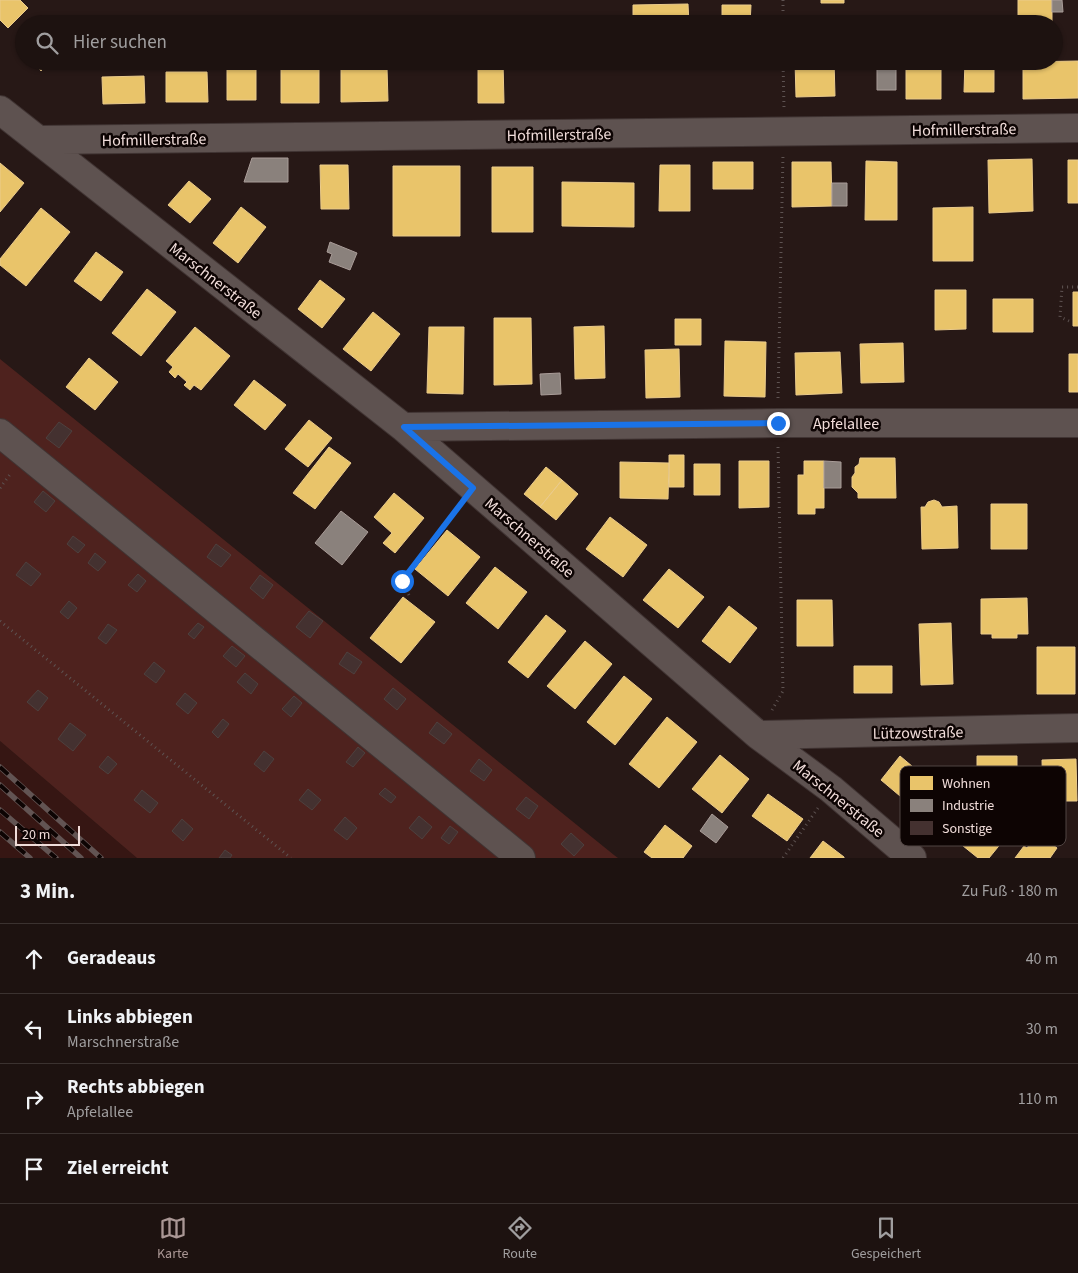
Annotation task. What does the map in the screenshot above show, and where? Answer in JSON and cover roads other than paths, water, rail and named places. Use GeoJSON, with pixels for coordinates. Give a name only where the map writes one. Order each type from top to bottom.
{"type":"FeatureCollection","features":[{"type":"Feature","properties":{"kind":"street","name":"Marschnerstraße"},"geometry":{"type":"LineString","coordinates":[[0,110],[404,427],[758,735],[831,789],[912,858]]}},
{"type":"Feature","properties":{"kind":"street","name":"Hofmillerstraße"},"geometry":{"type":"LineString","coordinates":[[40,140],[1078,128]]}},
{"type":"Feature","properties":{"kind":"street","name":"Apfelallee"},"geometry":{"type":"LineString","coordinates":[[404,427],[778,423],[1078,423]]}},
{"type":"Feature","properties":{"kind":"street"},"geometry":{"type":"LineString","coordinates":[[0,433],[521,858]]}},
{"type":"Feature","properties":{"kind":"street","name":"Lützowstraße"},"geometry":{"type":"LineString","coordinates":[[758,735],[1078,728]]}},
{"type":"Feature","properties":{"kind":"railway"},"geometry":{"type":"LineString","coordinates":[[0,767],[101,858]]}},
{"type":"Feature","properties":{"kind":"railway"},"geometry":{"type":"LineString","coordinates":[[0,785],[81,858]]}},
{"type":"Feature","properties":{"kind":"railway"},"geometry":{"type":"LineString","coordinates":[[0,810],[56,858]]}},
{"type":"Feature","properties":{"kind":"railway"},"geometry":{"type":"LineString","coordinates":[[0,832],[30,858]]}}]}
